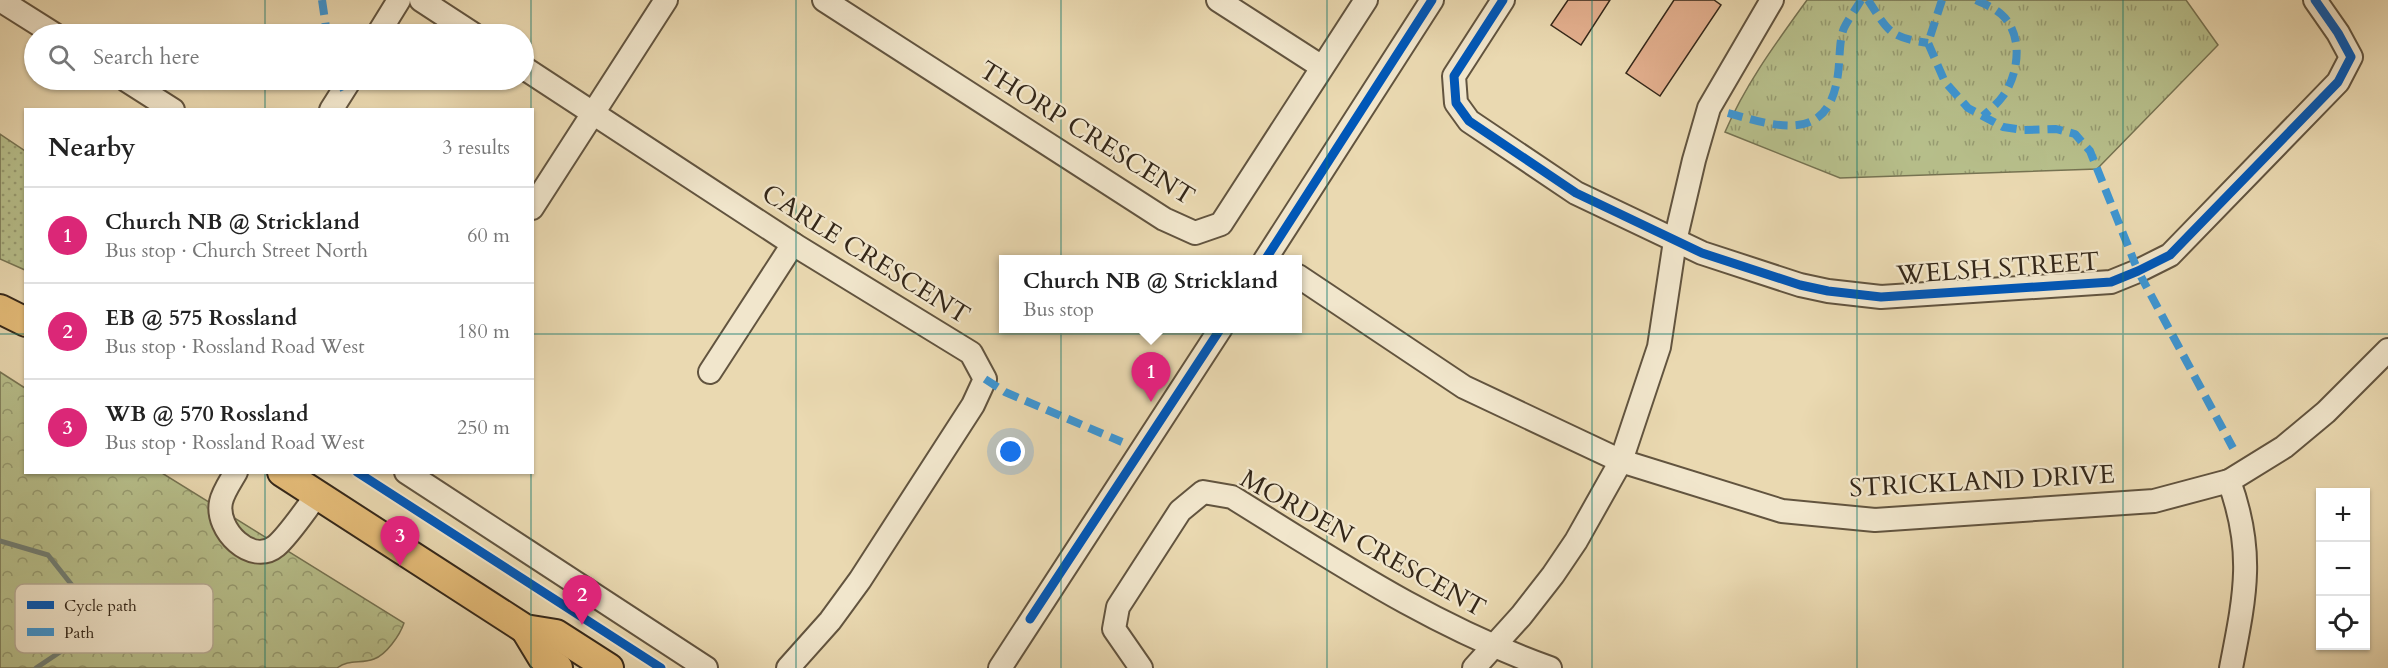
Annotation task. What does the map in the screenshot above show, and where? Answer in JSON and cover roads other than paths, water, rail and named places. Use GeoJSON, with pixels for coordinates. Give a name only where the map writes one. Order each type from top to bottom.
{"type":"FeatureCollection","features":[{"type":"Feature","properties":{"kind":"main road"},"geometry":{"type":"LineString","coordinates":[[0,309],[24,321]]}},
{"type":"Feature","properties":{"kind":"main road"},"geometry":{"type":"LineString","coordinates":[[285,474],[525,630],[550,662],[562,662],[572,668]]}},
{"type":"Feature","properties":{"kind":"main road"},"geometry":{"type":"LineString","coordinates":[[525,630],[556,634],[609,668]]}},
{"type":"Feature","properties":{"kind":"street"},"geometry":{"type":"LineString","coordinates":[[0,0],[38,24]]}},
{"type":"Feature","properties":{"kind":"street"},"geometry":{"type":"LineString","coordinates":[[384,24],[399,0]]}},
{"type":"Feature","properties":{"kind":"street"},"geometry":{"type":"LineString","coordinates":[[421,0],[458,24]]}},
{"type":"Feature","properties":{"kind":"street"},"geometry":{"type":"LineString","coordinates":[[534,205],[666,0]]}},
{"type":"Feature","properties":{"kind":"street","name":"THORP CRESCENT"},"geometry":{"type":"LineString","coordinates":[[824,0],[1164,219],[1195,233],[1221,224],[1366,0]]}},
{"type":"Feature","properties":{"kind":"street"},"geometry":{"type":"LineString","coordinates":[[1218,0],[1322,67]]}},
{"type":"Feature","properties":{"kind":"street"},"geometry":{"type":"LineString","coordinates":[[1271,255],[1432,0]]}},
{"type":"Feature","properties":{"kind":"street"},"geometry":{"type":"LineString","coordinates":[[1503,0],[1455,76],[1456,103],[1469,121],[1576,193],[1675,241]]}},
{"type":"Feature","properties":{"kind":"street"},"geometry":{"type":"LineString","coordinates":[[1474,668],[1521,616],[1553,575],[1582,531],[1621,461],[1659,346],[1675,241],[1709,108],[1772,0]]}},
{"type":"Feature","properties":{"kind":"street","name":"WELSH STREET"},"geometry":{"type":"LineString","coordinates":[[1675,241],[1702,253],[1800,285],[1828,291],[1881,297],[2110,282],[2170,255],[2338,82],[2351,57],[2338,33],[2315,0]]}},
{"type":"Feature","properties":{"kind":"street","name":"CARLE CRESCENT"},"geometry":{"type":"LineString","coordinates":[[534,75],[793,244],[971,353],[985,380],[973,405],[860,580],[830,621],[788,668]]}},
{"type":"Feature","properties":{"kind":"street"},"geometry":{"type":"LineString","coordinates":[[142,90],[170,108]]}},
{"type":"Feature","properties":{"kind":"street"},"geometry":{"type":"LineString","coordinates":[[332,108],[344,90]]}},
{"type":"Feature","properties":{"kind":"street"},"geometry":{"type":"LineString","coordinates":[[710,372],[793,244]]}},
{"type":"Feature","properties":{"kind":"street","name":"STRICKLAND DRIVE"},"geometry":{"type":"LineString","coordinates":[[1302,279],[1464,387],[1621,461],[1782,511],[1875,520],[2154,501],[2229,481],[2284,447],[2326,412],[2388,350]]}},
{"type":"Feature","properties":{"kind":"street"},"geometry":{"type":"LineString","coordinates":[[1000,668],[1218,333]]}},
{"type":"Feature","properties":{"kind":"street"},"geometry":{"type":"LineString","coordinates":[[235,474],[221,501],[221,517],[227,532],[243,547],[259,551],[275,547],[317,495]]}},
{"type":"Feature","properties":{"kind":"street"},"geometry":{"type":"LineString","coordinates":[[408,474],[706,668]]}},
{"type":"Feature","properties":{"kind":"street"},"geometry":{"type":"LineString","coordinates":[[2229,481],[2237,503],[2246,545],[2245,597],[2231,668]]}},
{"type":"Feature","properties":{"kind":"street","name":"MORDEN CRESCENT"},"geometry":{"type":"LineString","coordinates":[[1141,668],[1114,629],[1118,607],[1180,510],[1203,492],[1232,497],[1392,597],[1492,646],[1550,668]]}},
{"type":"Feature","properties":{"kind":"waterway"},"geometry":{"type":"LineString","coordinates":[[0,541],[48,555],[71,584]]}},
{"type":"Feature","properties":{"kind":"waterway"},"geometry":{"type":"LineString","coordinates":[[36,668],[58,653]]}},
{"type":"Feature","properties":{"kind":"place","name":"Church NB @ Strickland"},"geometry":{"type":"Point","coordinates":[1151,402]}},
{"type":"Feature","properties":{"kind":"place","name":"WB @ 570 Rossland"},"geometry":{"type":"Point","coordinates":[400,566]}},
{"type":"Feature","properties":{"kind":"place","name":"EB @ 575 Rossland"},"geometry":{"type":"Point","coordinates":[582,625]}}]}
